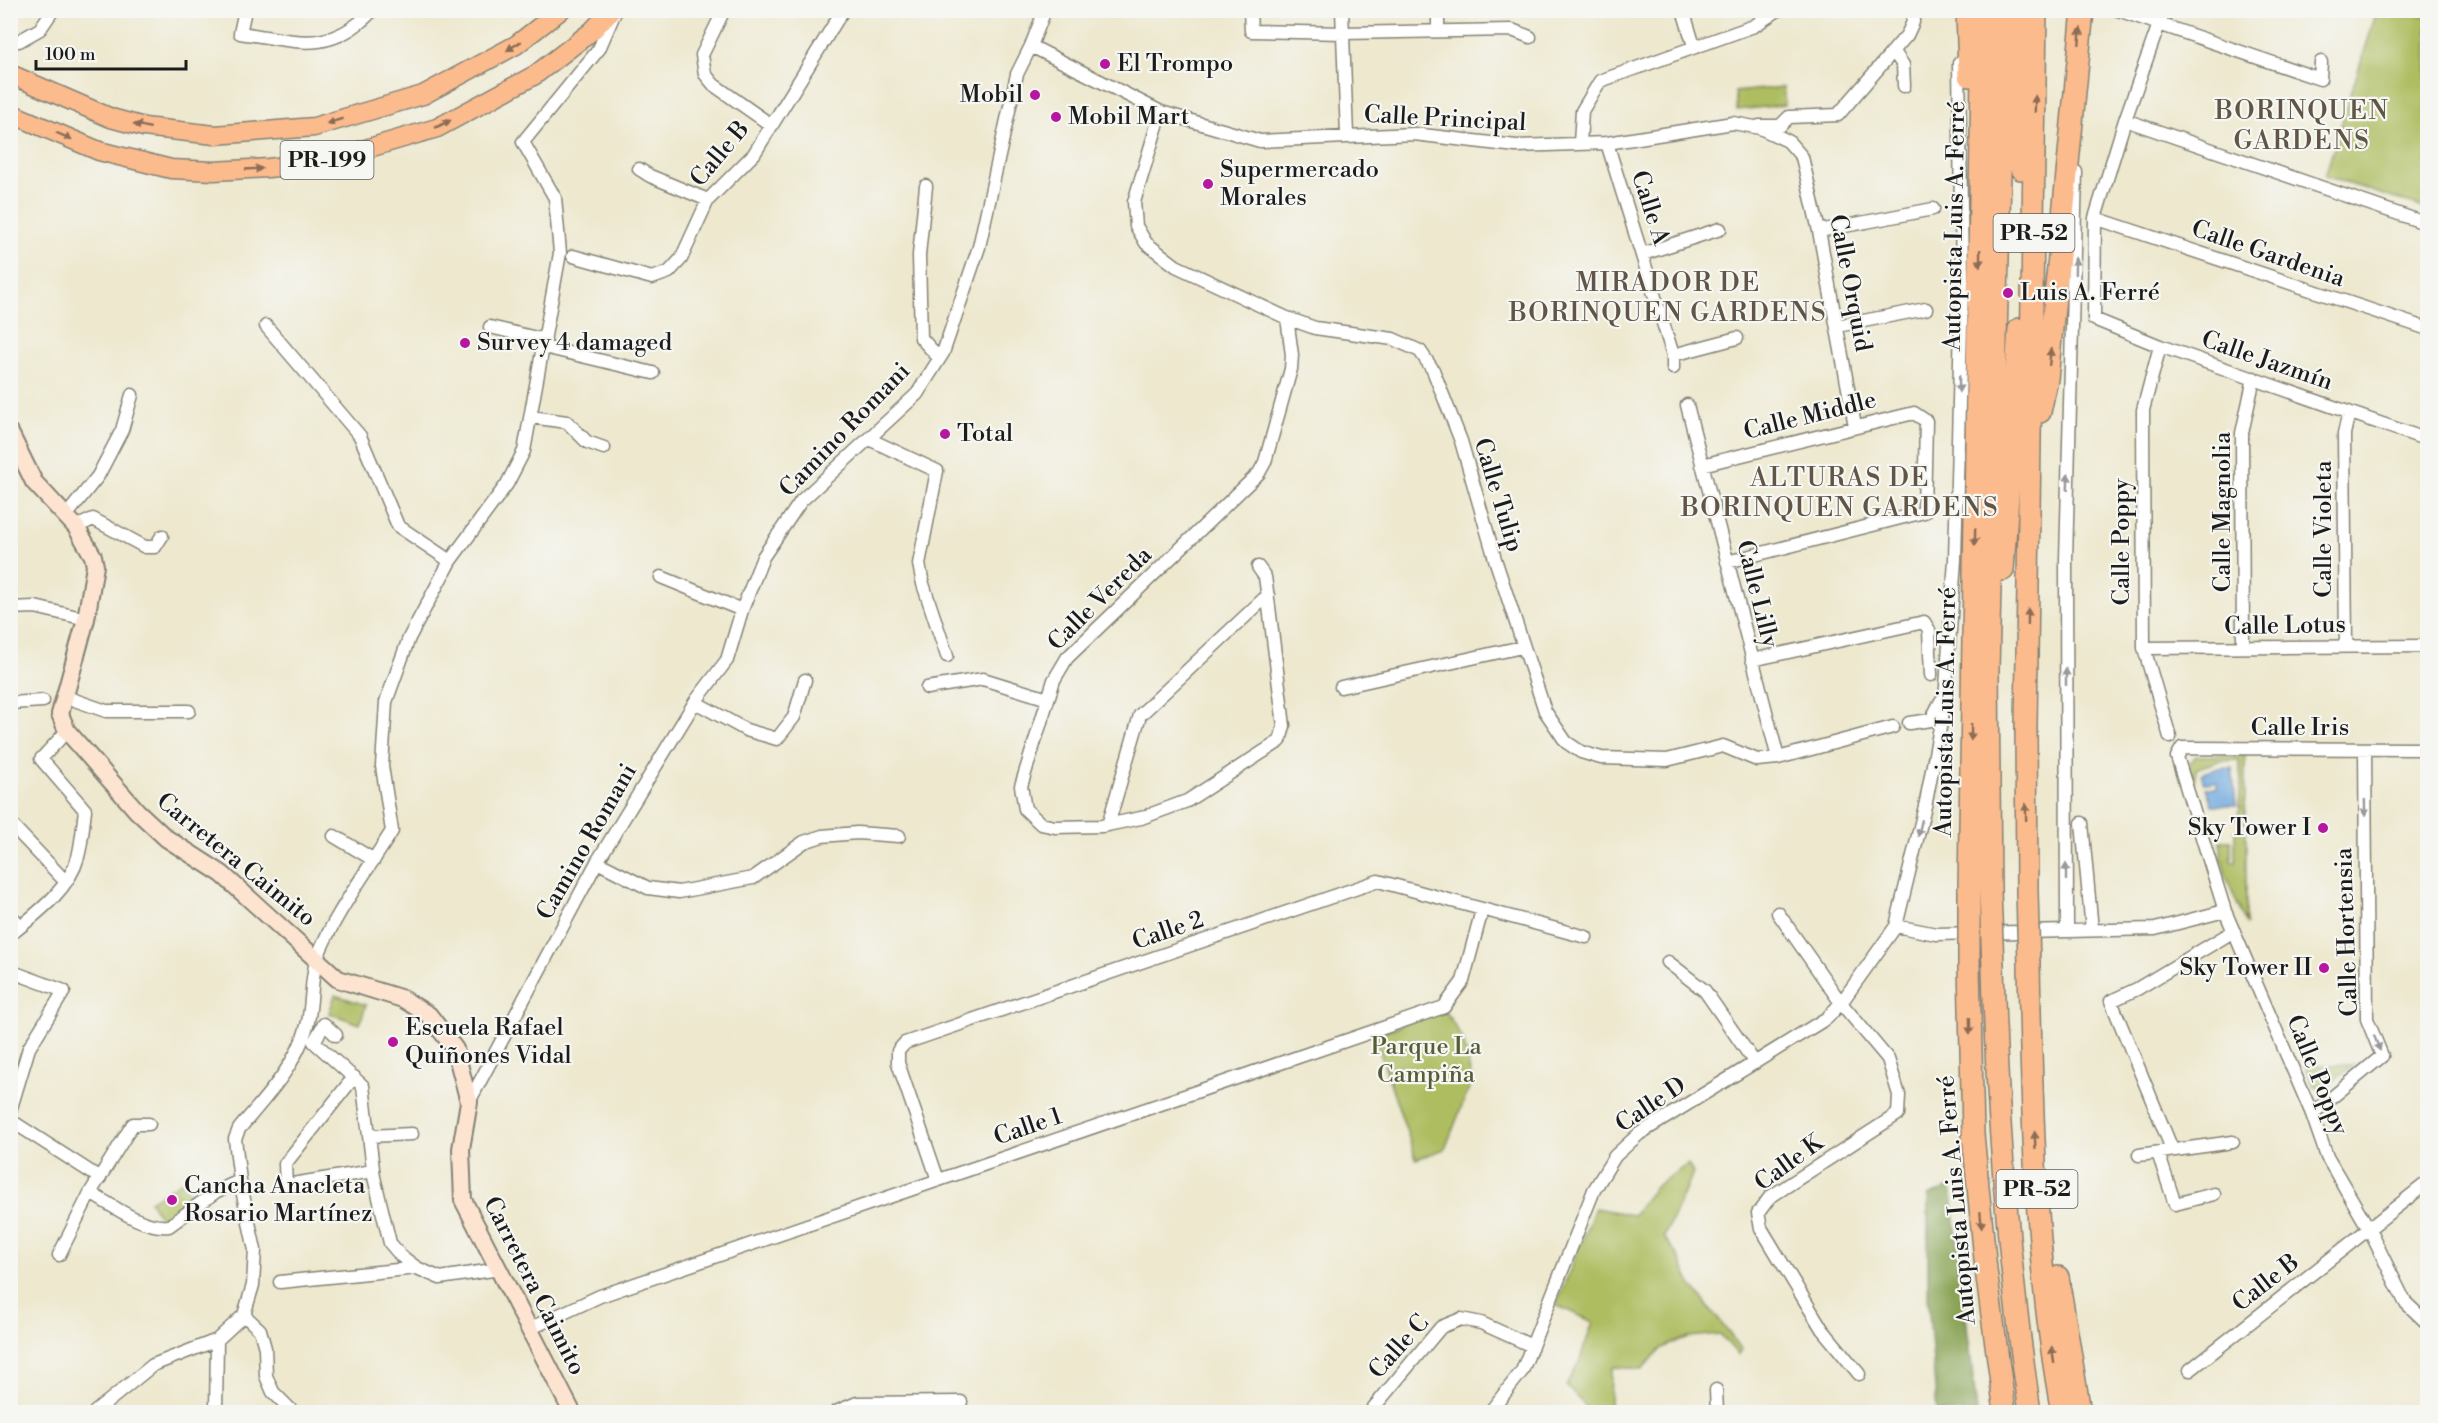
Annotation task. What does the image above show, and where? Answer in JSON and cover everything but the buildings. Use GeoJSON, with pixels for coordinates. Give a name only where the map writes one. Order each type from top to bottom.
{"type":"FeatureCollection","features":[{"type":"Feature","properties":{"kind":"highway"},"geometry":{"type":"LineString","coordinates":[[1967,10],[1971,123],[1980,213]]}},
{"type":"Feature","properties":{"kind":"highway","name":"Autopista Luis A. Ferré"},"geometry":{"type":"LineString","coordinates":[[1983,10],[1969,967],[1973,1134],[1986,1270],[2006,1413]]}},
{"type":"Feature","properties":{"kind":"highway"},"geometry":{"type":"LineString","coordinates":[[2004,10],[1990,538],[1988,670],[1990,891],[1999,1131],[2007,1228],[2030,1413]]}},
{"type":"Feature","properties":{"kind":"highway"},"geometry":{"type":"LineString","coordinates":[[1990,762],[2019,330],[2021,226],[2018,10]]}},
{"type":"Feature","properties":{"kind":"highway","name":"PR-52"},"geometry":{"type":"LineString","coordinates":[[2036,10],[2031,456],[2025,727],[2027,891],[2031,1076],[2038,1204],[2050,1335],[2062,1413]]}},
{"type":"Feature","properties":{"kind":"highway"},"geometry":{"type":"LineString","coordinates":[[2031,456],[2048,379],[2083,10]]}},
{"type":"Feature","properties":{"kind":"highway"},"geometry":{"type":"LineString","coordinates":[[2038,1204],[2057,1275],[2080,1413]]}},
{"type":"Feature","properties":{"kind":"main road","name":"PR-199"},"geometry":{"type":"LineString","coordinates":[[10,74],[111,118],[144,127],[215,135],[304,129],[423,95],[516,45],[561,10]]}},
{"type":"Feature","properties":{"kind":"main road","name":"PR-199"},"geometry":{"type":"LineString","coordinates":[[10,113],[99,151],[171,169],[236,170],[321,162],[437,128],[536,75],[592,31],[614,10]]}},
{"type":"Feature","properties":{"kind":"street"},"geometry":{"type":"LineString","coordinates":[[10,40],[19,41],[40,29],[54,10]]}},
{"type":"Feature","properties":{"kind":"street"},"geometry":{"type":"LineString","coordinates":[[245,10],[240,33],[316,43],[344,35],[371,12]]}},
{"type":"Feature","properties":{"kind":"street"},"geometry":{"type":"LineString","coordinates":[[95,1413],[153,1365],[217,1340],[244,1315],[253,1285],[255,1250],[240,1181],[236,1139],[239,1129],[284,1074],[303,1039],[308,1024],[317,959],[334,923],[392,831],[382,766],[386,702],[409,638],[450,561],[507,484],[524,451],[560,253],[555,198],[523,142],[599,49],[614,10]]}},
{"type":"Feature","properties":{"kind":"street"},"geometry":{"type":"LineString","coordinates":[[724,10],[702,55],[705,74],[714,85],[771,125]]}},
{"type":"Feature","properties":{"kind":"street","name":"Calle B"},"geometry":{"type":"LineString","coordinates":[[573,256],[652,278],[669,272],[681,258],[708,200],[754,154],[843,10]]}},
{"type":"Feature","properties":{"kind":"street","name":"Camino Romani"},"geometry":{"type":"LineString","coordinates":[[469,1102],[597,862],[695,702],[726,660],[742,610],[763,557],[801,501],[917,394],[939,358],[979,247],[1017,74],[1045,10]]}},
{"type":"Feature","properties":{"kind":"street"},"geometry":{"type":"LineString","coordinates":[[1250,10],[1251,31],[1343,33],[1512,30],[1530,37]]}},
{"type":"Feature","properties":{"kind":"street"},"geometry":{"type":"LineString","coordinates":[[1342,10],[1347,135]]}},
{"type":"Feature","properties":{"kind":"street"},"geometry":{"type":"LineString","coordinates":[[1438,10],[1438,30]]}},
{"type":"Feature","properties":{"kind":"street"},"geometry":{"type":"LineString","coordinates":[[1683,10],[1694,46]]}},
{"type":"Feature","properties":{"kind":"street"},"geometry":{"type":"LineString","coordinates":[[1580,143],[1582,111],[1600,81],[1754,26],[1778,10]]}},
{"type":"Feature","properties":{"kind":"street"},"geometry":{"type":"LineString","coordinates":[[1749,126],[1780,126],[1789,117],[1838,115],[1907,35],[1913,22],[1914,10]]}},
{"type":"Feature","properties":{"kind":"street"},"geometry":{"type":"LineString","coordinates":[[1959,10],[1962,282],[1954,560],[1945,693],[1926,802],[1896,926],[1936,934],[2155,929],[2225,911]]}},
{"type":"Feature","properties":{"kind":"street"},"geometry":{"type":"LineString","coordinates":[[2118,10],[2320,80],[2321,62]]}},
{"type":"Feature","properties":{"kind":"street"},"geometry":{"type":"LineString","coordinates":[[2095,218],[2125,120],[2164,10]]}},
{"type":"Feature","properties":{"kind":"street","name":"Calle Principal"},"geometry":{"type":"LineString","coordinates":[[1031,46],[1161,112],[1260,141],[1347,135],[1414,134],[1516,146],[1607,143],[1733,123],[1761,128],[1788,141],[1796,151]]}},
{"type":"Feature","properties":{"kind":"street"},"geometry":{"type":"LineString","coordinates":[[1894,52],[1903,65],[1904,86]]}},
{"type":"Feature","properties":{"kind":"street","name":"Calle Tulip"},"geometry":{"type":"LineString","coordinates":[[1161,112],[1134,202],[1136,226],[1146,243],[1176,266],[1287,318],[1315,328],[1393,339],[1420,351],[1433,370],[1461,441],[1522,647],[1545,711],[1566,742],[1581,752],[1601,758],[1667,760],[1723,746],[1757,760],[1778,758],[1893,728]]}},
{"type":"Feature","properties":{"kind":"street"},"geometry":{"type":"LineString","coordinates":[[2125,120],[2427,224]]}},
{"type":"Feature","properties":{"kind":"street"},"geometry":{"type":"LineString","coordinates":[[2067,930],[2066,560],[2076,260],[2076,161],[2071,136]]}},
{"type":"Feature","properties":{"kind":"street","name":"Calle A"},"geometry":{"type":"LineString","coordinates":[[1607,143],[1643,254],[1673,355],[1674,368]]}},
{"type":"Feature","properties":{"kind":"street","name":"Calle Orquid"},"geometry":{"type":"LineString","coordinates":[[1796,151],[1802,157],[1819,231],[1855,426]]}},
{"type":"Feature","properties":{"kind":"street"},"geometry":{"type":"LineString","coordinates":[[639,169],[650,176],[708,200]]}},
{"type":"Feature","properties":{"kind":"street"},"geometry":{"type":"LineString","coordinates":[[926,186],[919,255],[921,338],[939,358]]}},
{"type":"Feature","properties":{"kind":"street"},"geometry":{"type":"LineString","coordinates":[[1819,231],[1933,209]]}},
{"type":"Feature","properties":{"kind":"street","name":"Calle Jazmín"},"geometry":{"type":"LineString","coordinates":[[2095,218],[2094,319],[2160,346],[2427,440]]}},
{"type":"Feature","properties":{"kind":"street","name":"Calle Gardenia"},"geometry":{"type":"LineString","coordinates":[[2095,218],[2427,329]]}},
{"type":"Feature","properties":{"kind":"street"},"geometry":{"type":"LineString","coordinates":[[1643,254],[1720,229]]}},
{"type":"Feature","properties":{"kind":"street"},"geometry":{"type":"LineString","coordinates":[[1837,326],[1926,309]]}},
{"type":"Feature","properties":{"kind":"street","name":"Calle Vereda"},"geometry":{"type":"LineString","coordinates":[[1257,567],[1265,577],[1268,595],[1284,726],[1280,741],[1187,801],[1141,818],[1108,825],[1055,827],[1041,824],[1025,809],[1022,786],[1054,681],[1067,658],[1259,473],[1265,462],[1291,369],[1292,355],[1287,318]]}},
{"type":"Feature","properties":{"kind":"street"},"geometry":{"type":"LineString","coordinates":[[266,327],[360,436],[399,526],[450,561]]}},
{"type":"Feature","properties":{"kind":"street"},"geometry":{"type":"LineString","coordinates":[[490,327],[653,374]]}},
{"type":"Feature","properties":{"kind":"street"},"geometry":{"type":"LineString","coordinates":[[1673,355],[1737,338]]}},
{"type":"Feature","properties":{"kind":"street","name":"Calle Poppy"},"geometry":{"type":"LineString","coordinates":[[2160,346],[2143,410],[2144,648],[2170,737]]}},
{"type":"Feature","properties":{"kind":"street","name":"Calle Magnolia"},"geometry":{"type":"LineString","coordinates":[[2243,647],[2242,433],[2254,378]]}},
{"type":"Feature","properties":{"kind":"street"},"geometry":{"type":"LineString","coordinates":[[71,522],[122,430],[132,395]]}},
{"type":"Feature","properties":{"kind":"street","name":"Calle Lilly"},"geometry":{"type":"LineString","coordinates":[[1687,405],[1778,758]]}},
{"type":"Feature","properties":{"kind":"street","name":"Calle Violeta"},"geometry":{"type":"LineString","coordinates":[[2346,646],[2344,434],[2349,412]]}},
{"type":"Feature","properties":{"kind":"street","name":"Calle Middle"},"geometry":{"type":"LineString","coordinates":[[1702,465],[1914,413],[1926,421],[1924,512],[1727,562]]}},
{"type":"Feature","properties":{"kind":"street"},"geometry":{"type":"LineString","coordinates":[[531,417],[567,422],[587,442],[604,448]]}},
{"type":"Feature","properties":{"kind":"street"},"geometry":{"type":"LineString","coordinates":[[10,434],[34,482],[71,522],[93,556],[95,566],[86,619],[63,696],[60,714],[66,731],[41,759],[85,810],[78,857],[66,882],[39,912],[10,935]]}},
{"type":"Feature","properties":{"kind":"street"},"geometry":{"type":"LineString","coordinates":[[869,439],[937,471],[918,564],[947,656]]}},
{"type":"Feature","properties":{"kind":"street"},"geometry":{"type":"LineString","coordinates":[[71,522],[93,519],[145,547],[155,547],[162,536]]}},
{"type":"Feature","properties":{"kind":"street"},"geometry":{"type":"LineString","coordinates":[[661,577],[742,610]]}},
{"type":"Feature","properties":{"kind":"street"},"geometry":{"type":"LineString","coordinates":[[1108,825],[1140,715],[1268,595]]}},
{"type":"Feature","properties":{"kind":"street"},"geometry":{"type":"LineString","coordinates":[[10,608],[35,607],[86,619]]}},
{"type":"Feature","properties":{"kind":"street"},"geometry":{"type":"LineString","coordinates":[[1752,660],[1924,622],[1929,630],[1931,675]]}},
{"type":"Feature","properties":{"kind":"street","name":"Calle Lotus"},"geometry":{"type":"LineString","coordinates":[[2144,648],[2427,646]]}},
{"type":"Feature","properties":{"kind":"street"},"geometry":{"type":"LineString","coordinates":[[1341,687],[1522,647]]}},
{"type":"Feature","properties":{"kind":"street"},"geometry":{"type":"LineString","coordinates":[[927,688],[983,679],[1048,699]]}},
{"type":"Feature","properties":{"kind":"street"},"geometry":{"type":"LineString","coordinates":[[695,702],[746,730],[777,739],[794,717],[805,680]]}},
{"type":"Feature","properties":{"kind":"street"},"geometry":{"type":"LineString","coordinates":[[1909,723],[1930,720],[1945,693]]}},
{"type":"Feature","properties":{"kind":"street"},"geometry":{"type":"LineString","coordinates":[[63,696],[106,711],[189,711]]}},
{"type":"Feature","properties":{"kind":"street"},"geometry":{"type":"LineString","coordinates":[[10,703],[43,701]]}},
{"type":"Feature","properties":{"kind":"street","name":"Carretera Caimito"},"geometry":{"type":"LineString","coordinates":[[66,731],[137,811],[166,838],[222,874],[338,979],[404,999],[429,1015],[455,1049],[469,1102],[461,1149],[463,1200],[572,1413]]}},
{"type":"Feature","properties":{"kind":"street","name":"Calle Iris"},"geometry":{"type":"LineString","coordinates":[[2177,757],[2182,748],[2427,749]]}},
{"type":"Feature","properties":{"kind":"street","name":"Calle Hortensia"},"geometry":{"type":"LineString","coordinates":[[2312,1114],[2382,1056],[2367,1019],[2365,749]]}},
{"type":"Feature","properties":{"kind":"street","name":"Calle Poppy"},"geometry":{"type":"LineString","coordinates":[[2177,757],[2225,911],[2312,1114],[2327,1157],[2369,1229],[2405,1302],[2427,1324]]}},
{"type":"Feature","properties":{"kind":"street"},"geometry":{"type":"LineString","coordinates":[[10,823],[66,882]]}},
{"type":"Feature","properties":{"kind":"street"},"geometry":{"type":"LineString","coordinates":[[2082,823],[2092,930]]}},
{"type":"Feature","properties":{"kind":"street"},"geometry":{"type":"LineString","coordinates":[[597,862],[648,888],[679,892],[753,878],[804,842],[822,836],[857,833],[899,836]]}},
{"type":"Feature","properties":{"kind":"street"},"geometry":{"type":"LineString","coordinates":[[334,836],[374,860]]}},
{"type":"Feature","properties":{"kind":"street","name":"Calle 2"},"geometry":{"type":"LineString","coordinates":[[938,1180],[898,1063],[898,1051],[904,1043],[1378,881],[1586,937]]}},
{"type":"Feature","properties":{"kind":"street","name":"Calle 1"},"geometry":{"type":"LineString","coordinates":[[529,1329],[600,1296],[1444,1007],[1463,981],[1482,910]]}},
{"type":"Feature","properties":{"kind":"street"},"geometry":{"type":"LineString","coordinates":[[1778,913],[1841,1002]]}},
{"type":"Feature","properties":{"kind":"street"},"geometry":{"type":"LineString","coordinates":[[10,915],[21,926]]}},
{"type":"Feature","properties":{"kind":"street","name":"Calle D"},"geometry":{"type":"LineString","coordinates":[[1490,1413],[1522,1371],[1594,1190],[1615,1156],[1639,1134],[1827,1018],[1896,926]]}},
{"type":"Feature","properties":{"kind":"street"},"geometry":{"type":"LineString","coordinates":[[2172,1149],[2111,1001],[2137,989],[2234,931]]}},
{"type":"Feature","properties":{"kind":"street"},"geometry":{"type":"LineString","coordinates":[[1668,962],[1705,990],[1755,1063]]}},
{"type":"Feature","properties":{"kind":"street"},"geometry":{"type":"LineString","coordinates":[[10,1111],[29,1048],[64,991],[18,974]]}},
{"type":"Feature","properties":{"kind":"street","name":"Calle K"},"geometry":{"type":"LineString","coordinates":[[1841,1002],[1888,1059],[1899,1095],[1898,1114],[1770,1197],[1758,1213],[1761,1228],[1822,1329],[1859,1374]]}},
{"type":"Feature","properties":{"kind":"street"},"geometry":{"type":"LineString","coordinates":[[336,1035],[324,1024],[314,1042],[363,1086],[373,1171],[390,1243],[400,1256],[417,1268],[441,1278],[499,1269]]}},
{"type":"Feature","properties":{"kind":"street"},"geometry":{"type":"LineString","coordinates":[[354,1077],[285,1164],[286,1185],[373,1171]]}},
{"type":"Feature","properties":{"kind":"street"},"geometry":{"type":"LineString","coordinates":[[10,1120],[100,1178]]}},
{"type":"Feature","properties":{"kind":"street"},"geometry":{"type":"LineString","coordinates":[[59,1255],[90,1193],[133,1124],[149,1124]]}},
{"type":"Feature","properties":{"kind":"street"},"geometry":{"type":"LineString","coordinates":[[369,1136],[412,1134]]}},
{"type":"Feature","properties":{"kind":"street"},"geometry":{"type":"LineString","coordinates":[[2139,1155],[2233,1142]]}},
{"type":"Feature","properties":{"kind":"street"},"geometry":{"type":"LineString","coordinates":[[2158,1153],[2175,1204],[2214,1194]]}},
{"type":"Feature","properties":{"kind":"street"},"geometry":{"type":"LineString","coordinates":[[90,1193],[145,1222],[169,1226],[218,1191],[240,1181]]}},
{"type":"Feature","properties":{"kind":"street"},"geometry":{"type":"LineString","coordinates":[[2369,1229],[2427,1182]]}},
{"type":"Feature","properties":{"kind":"street","name":"Calle B"},"geometry":{"type":"LineString","coordinates":[[2190,1371],[2369,1229]]}},
{"type":"Feature","properties":{"kind":"street"},"geometry":{"type":"LineString","coordinates":[[280,1282],[417,1268]]}},
{"type":"Feature","properties":{"kind":"street"},"geometry":{"type":"LineString","coordinates":[[244,1315],[260,1330],[265,1348],[266,1377],[273,1392],[293,1413]]}},
{"type":"Feature","properties":{"kind":"street","name":"Calle C"},"geometry":{"type":"LineString","coordinates":[[1370,1413],[1441,1327],[1461,1318],[1481,1323],[1532,1346]]}},
{"type":"Feature","properties":{"kind":"street"},"geometry":{"type":"LineString","coordinates":[[216,1413],[217,1340]]}},
{"type":"Feature","properties":{"kind":"street"},"geometry":{"type":"LineString","coordinates":[[1716,1390],[1717,1413]]}},
{"type":"Feature","properties":{"kind":"street"},"geometry":{"type":"LineString","coordinates":[[836,1413],[857,1403],[961,1402]]}},
{"type":"Feature","properties":{"kind":"green space"},"geometry":{"type":"Polygon","coordinates":[[[2377,11],[2407,11],[2427,17],[2427,209],[2325,176],[2377,11]]]}},
{"type":"Feature","properties":{"kind":"green space"},"geometry":{"type":"Polygon","coordinates":[[[1783,87],[1785,105],[1737,110],[1735,92],[1783,87]]]}},
{"type":"Feature","properties":{"kind":"green space"},"geometry":{"type":"Polygon","coordinates":[[[2245,755],[2245,823],[2236,819],[2241,807],[2239,807],[2241,782],[2239,760],[2218,761],[2196,769],[2194,784],[2189,764],[2196,756],[2245,755]]]}},
{"type":"Feature","properties":{"kind":"green space"},"geometry":{"type":"Polygon","coordinates":[[[2235,831],[2246,831],[2246,925],[2225,874],[2224,861],[2221,860],[2221,841],[2231,841],[2231,861],[2235,861],[2235,831]]]}},
{"type":"Feature","properties":{"kind":"green space"},"geometry":{"type":"Polygon","coordinates":[[[335,995],[366,1005],[360,1024],[329,1013],[335,995]]]}},
{"type":"Feature","properties":{"kind":"green space","name":"Parque La Campiña"},"geometry":{"type":"Polygon","coordinates":[[[1444,1009],[1463,1039],[1472,1081],[1445,1149],[1416,1159],[1374,1035],[1444,1009]]]}},
{"type":"Feature","properties":{"kind":"green space"},"geometry":{"type":"Polygon","coordinates":[[[2305,1065],[2354,1065],[2328,1085],[2317,1088],[2313,1085],[2305,1065]]]}},
{"type":"Feature","properties":{"kind":"green space"},"geometry":{"type":"Polygon","coordinates":[[[1688,1164],[1693,1173],[1664,1237],[1677,1255],[1691,1284],[1742,1350],[1738,1355],[1720,1334],[1689,1337],[1662,1348],[1642,1369],[1614,1367],[1611,1372],[1610,1405],[1591,1412],[1566,1386],[1579,1362],[1593,1322],[1556,1305],[1595,1208],[1633,1215],[1655,1187],[1688,1164]]]}},
{"type":"Feature","properties":{"kind":"green space","name":"Cancha Anacleta Rosario Martínez"},"geometry":{"type":"Polygon","coordinates":[[[182,1181],[194,1199],[161,1219],[150,1201],[182,1181]]]}},
{"type":"Feature","properties":{"kind":"green space"},"geometry":{"type":"Polygon","coordinates":[[[1951,1186],[1977,1412],[1937,1412],[1928,1300],[1928,1196],[1951,1186]]]}},
{"type":"Feature","properties":{"kind":"water"},"geometry":{"type":"Polygon","coordinates":[[[2232,768],[2236,805],[2212,805],[2206,788],[2217,788],[2217,782],[2204,783],[2201,774],[2216,769],[2232,768]]]}},
{"type":"Feature","properties":{"kind":"place","name":"El Trompo"},"geometry":{"type":"Point","coordinates":[1105,64]}},
{"type":"Feature","properties":{"kind":"place","name":"Mobil"},"geometry":{"type":"Point","coordinates":[1035,95]}},
{"type":"Feature","properties":{"kind":"place","name":"Mobil Mart"},"geometry":{"type":"Point","coordinates":[1056,117]}},
{"type":"Feature","properties":{"kind":"place","name":"Supermercado Morales"},"geometry":{"type":"Point","coordinates":[1208,184]}},
{"type":"Feature","properties":{"kind":"place","name":"Luis A. Ferré"},"geometry":{"type":"Point","coordinates":[2008,293]}},
{"type":"Feature","properties":{"kind":"place","name":"Survey 4 damaged"},"geometry":{"type":"Point","coordinates":[465,343]}},
{"type":"Feature","properties":{"kind":"place","name":"Total"},"geometry":{"type":"Point","coordinates":[945,434]}},
{"type":"Feature","properties":{"kind":"place","name":"Sky Tower I"},"geometry":{"type":"Point","coordinates":[2323,828]}},
{"type":"Feature","properties":{"kind":"place","name":"Sky Tower II"},"geometry":{"type":"Point","coordinates":[2324,968]}},
{"type":"Feature","properties":{"kind":"place","name":"Escuela Rafael Quiñones Vidal"},"geometry":{"type":"Point","coordinates":[393,1042]}},
{"type":"Feature","properties":{"kind":"place","name":"Cancha Anacleta Rosario Martínez"},"geometry":{"type":"Point","coordinates":[172,1200]}},
{"type":"Feature","properties":{"kind":"district","name":"BORINQUEN GARDENS"},"geometry":{"type":"Point","coordinates":[2302,126]}},
{"type":"Feature","properties":{"kind":"district","name":"MIRADOR DE BORINQUEN GARDENS"},"geometry":{"type":"Point","coordinates":[1668,298]}},
{"type":"Feature","properties":{"kind":"district","name":"ALTURAS DE BORINQUEN GARDENS"},"geometry":{"type":"Point","coordinates":[1840,493]}}]}
